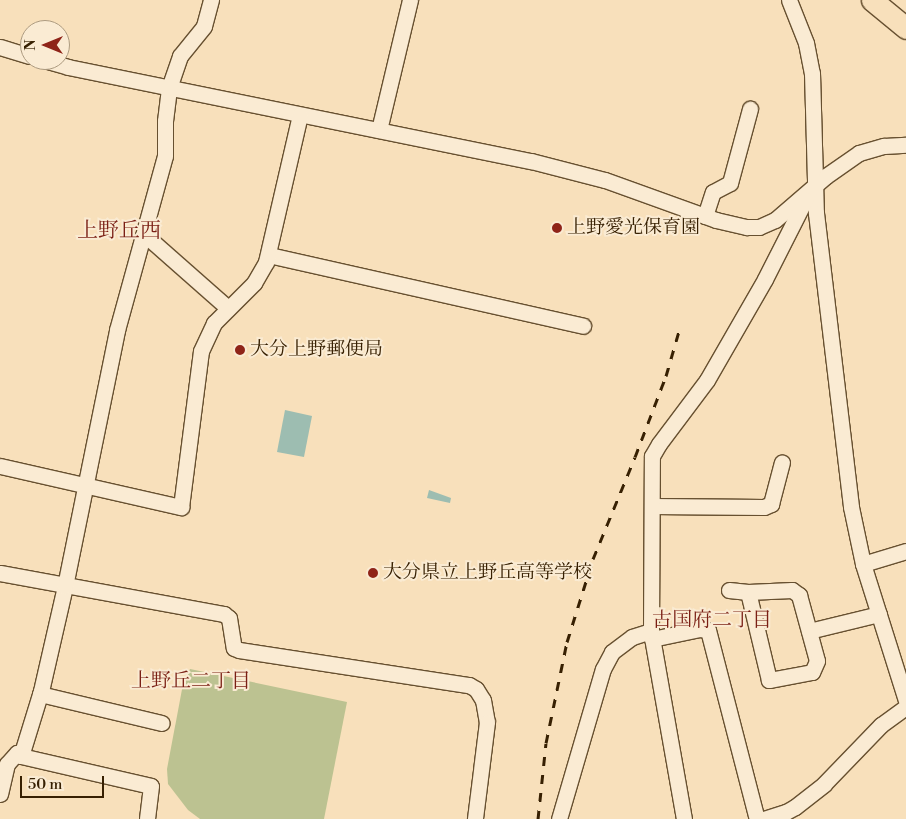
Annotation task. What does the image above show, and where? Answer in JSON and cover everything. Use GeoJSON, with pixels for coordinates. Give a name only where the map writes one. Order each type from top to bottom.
{"type":"FeatureCollection","features":[{"type":"Feature","properties":{"kind":"highway"},"geometry":{"type":"LineString","coordinates":[[872,0],[906,28]]}},
{"type":"Feature","properties":{"kind":"street"},"geometry":{"type":"LineString","coordinates":[[21,756],[40,694],[66,586],[117,330],[165,156],[165,121],[170,88],[180,56],[204,26],[211,0]]}},
{"type":"Feature","properties":{"kind":"street"},"geometry":{"type":"LineString","coordinates":[[379,130],[410,0]]}},
{"type":"Feature","properties":{"kind":"street"},"geometry":{"type":"LineString","coordinates":[[789,0],[811,62],[818,230],[846,477],[863,564],[906,700]]}},
{"type":"Feature","properties":{"kind":"street"},"geometry":{"type":"LineString","coordinates":[[0,47],[20,53]]}},
{"type":"Feature","properties":{"kind":"street"},"geometry":{"type":"LineString","coordinates":[[70,66],[300,115],[499,153],[605,180],[705,216],[736,225],[759,227],[775,220],[816,184],[859,154],[875,148],[906,146]]}},
{"type":"Feature","properties":{"kind":"street"},"geometry":{"type":"LineString","coordinates":[[705,216],[713,192],[730,183],[750,109]]}},
{"type":"Feature","properties":{"kind":"street"},"geometry":{"type":"LineString","coordinates":[[0,466],[181,507],[201,351],[209,331],[228,308],[254,283],[269,255],[300,115]]}},
{"type":"Feature","properties":{"kind":"street"},"geometry":{"type":"LineString","coordinates":[[684,819],[651,635],[651,464],[655,449],[706,380],[764,279],[796,214],[816,184]]}},
{"type":"Feature","properties":{"kind":"street"},"geometry":{"type":"LineString","coordinates":[[144,234],[228,308]]}},
{"type":"Feature","properties":{"kind":"street"},"geometry":{"type":"LineString","coordinates":[[269,255],[583,326]]}},
{"type":"Feature","properties":{"kind":"street"},"geometry":{"type":"LineString","coordinates":[[652,506],[764,507],[771,504],[782,462]]}},
{"type":"Feature","properties":{"kind":"street"},"geometry":{"type":"LineString","coordinates":[[863,564],[906,551]]}},
{"type":"Feature","properties":{"kind":"street"},"geometry":{"type":"LineString","coordinates":[[0,573],[227,615],[232,644],[234,648],[239,650],[462,683],[476,689],[486,707],[487,722],[475,819]]}},
{"type":"Feature","properties":{"kind":"street"},"geometry":{"type":"LineString","coordinates":[[729,590],[748,592],[796,591],[817,661],[812,672],[769,680],[748,592]]}},
{"type":"Feature","properties":{"kind":"street"},"geometry":{"type":"LineString","coordinates":[[809,631],[879,614]]}},
{"type":"Feature","properties":{"kind":"street"},"geometry":{"type":"LineString","coordinates":[[559,819],[603,669],[612,652],[632,637],[700,629],[708,630],[757,819]]}},
{"type":"Feature","properties":{"kind":"street"},"geometry":{"type":"LineString","coordinates":[[40,694],[162,724]]}},
{"type":"Feature","properties":{"kind":"street"},"geometry":{"type":"LineString","coordinates":[[764,819],[795,807],[824,784],[881,725],[906,707]]}},
{"type":"Feature","properties":{"kind":"street"},"geometry":{"type":"LineString","coordinates":[[0,793],[8,764],[17,753],[21,756],[151,786],[147,819]]}},
{"type":"Feature","properties":{"kind":"green space"},"geometry":{"type":"Polygon","coordinates":[[[190,669],[347,702],[324,819],[200,819],[188,810],[168,784],[167,769],[183,684],[190,669]]]}},
{"type":"Feature","properties":{"kind":"shaded area"},"geometry":{"type":"Polygon","coordinates":[[[285,410],[312,416],[304,457],[277,452],[285,410]]]}},
{"type":"Feature","properties":{"kind":"shaded area"},"geometry":{"type":"Polygon","coordinates":[[[429,490],[451,498],[450,503],[427,498],[429,490]]]}},
{"type":"Feature","properties":{"kind":"railway"},"geometry":{"type":"LineString","coordinates":[[538,819],[546,743],[567,642],[593,559],[666,376],[679,331]]}},
{"type":"Feature","properties":{"kind":"place","name":"上野愛光保育園"},"geometry":{"type":"Point","coordinates":[557,228]}},
{"type":"Feature","properties":{"kind":"place","name":"大分上野郵便局"},"geometry":{"type":"Point","coordinates":[240,350]}},
{"type":"Feature","properties":{"kind":"place","name":"大分県立上野丘高等学校"},"geometry":{"type":"Point","coordinates":[373,573]}},
{"type":"Feature","properties":{"kind":"district","name":"上野丘西"},"geometry":{"type":"Point","coordinates":[119,231]}},
{"type":"Feature","properties":{"kind":"district","name":"古国府二丁目"},"geometry":{"type":"Point","coordinates":[712,620]}},
{"type":"Feature","properties":{"kind":"district","name":"上野丘二丁目"},"geometry":{"type":"Point","coordinates":[191,681]}}]}
